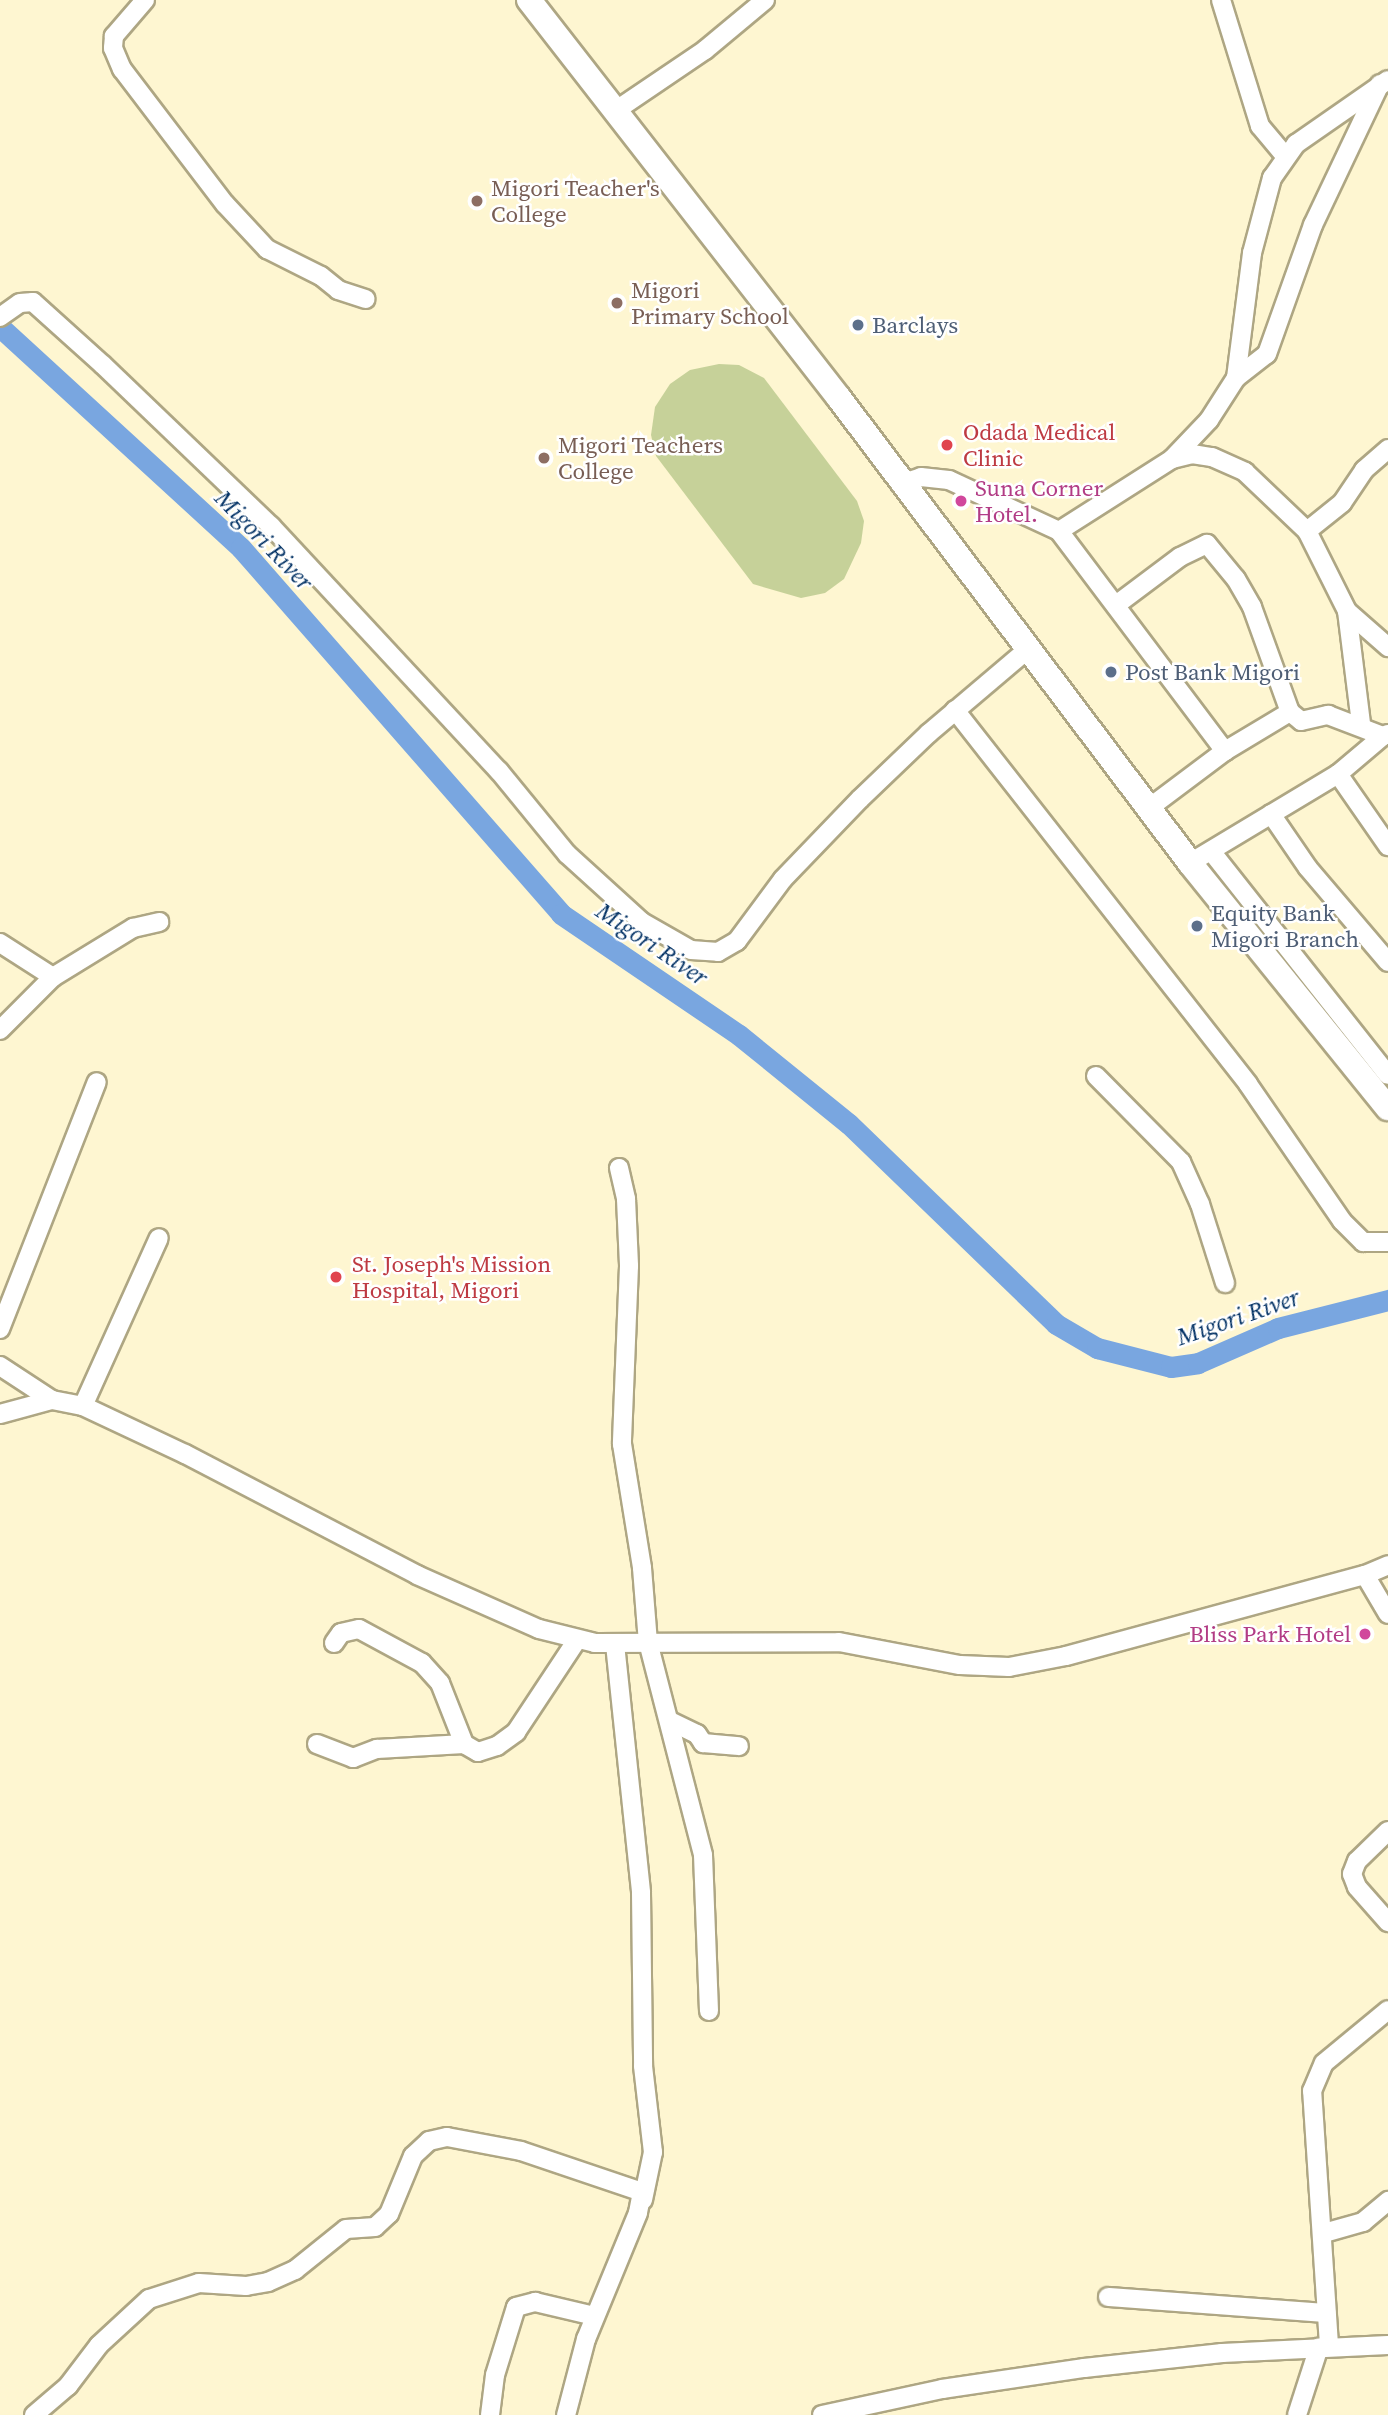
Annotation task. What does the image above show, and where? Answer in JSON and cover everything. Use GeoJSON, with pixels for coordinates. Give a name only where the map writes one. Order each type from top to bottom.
{"type":"FeatureCollection","features":[{"type":"Feature","properties":{"kind":"highway"},"geometry":{"type":"LineString","coordinates":[[529,0],[1149,808],[1200,857],[1388,1108]]}},
{"type":"Feature","properties":{"kind":"street"},"geometry":{"type":"LineString","coordinates":[[145,0],[113,41],[117,60],[132,83],[225,204],[267,249],[346,294],[366,299]]}},
{"type":"Feature","properties":{"kind":"street"},"geometry":{"type":"LineString","coordinates":[[615,111],[705,50],[765,0]]}},
{"type":"Feature","properties":{"kind":"street"},"geometry":{"type":"LineString","coordinates":[[1221,0],[1260,126],[1285,156]]}},
{"type":"Feature","properties":{"kind":"street"},"geometry":{"type":"LineString","coordinates":[[1236,378],[1257,228],[1272,178],[1285,156],[1384,82]]}},
{"type":"Feature","properties":{"kind":"street"},"geometry":{"type":"LineString","coordinates":[[1059,531],[1172,459],[1209,420],[1236,378],[1267,354],[1318,213],[1384,82]]}},
{"type":"Feature","properties":{"kind":"street"},"geometry":{"type":"LineString","coordinates":[[5,313],[33,302],[103,365],[271,526],[499,771],[567,854],[642,922],[676,944],[704,953],[727,949],[802,859],[955,710],[1028,649]]}},
{"type":"Feature","properties":{"kind":"street"},"geometry":{"type":"LineString","coordinates":[[1307,531],[1342,503],[1364,470],[1388,449]]}},
{"type":"Feature","properties":{"kind":"street"},"geometry":{"type":"LineString","coordinates":[[1172,459],[1192,454],[1212,457],[1245,472],[1307,531],[1347,611],[1361,724]]}},
{"type":"Feature","properties":{"kind":"street"},"geometry":{"type":"LineString","coordinates":[[900,484],[921,477],[949,480],[1059,531],[1225,751]]}},
{"type":"Feature","properties":{"kind":"street"},"geometry":{"type":"LineString","coordinates":[[1116,605],[1180,557],[1207,544],[1229,569],[1252,607],[1290,712],[1301,721],[1328,715],[1361,724],[1385,735],[1338,774],[1200,857],[1388,1075]]}},
{"type":"Feature","properties":{"kind":"street"},"geometry":{"type":"LineString","coordinates":[[1347,611],[1388,646]]}},
{"type":"Feature","properties":{"kind":"street"},"geometry":{"type":"LineString","coordinates":[[955,710],[1248,1084],[1342,1221],[1363,1242],[1388,1242]]}},
{"type":"Feature","properties":{"kind":"street"},"geometry":{"type":"LineString","coordinates":[[1149,808],[1225,751],[1290,712]]}},
{"type":"Feature","properties":{"kind":"street"},"geometry":{"type":"LineString","coordinates":[[1338,774],[1388,846]]}},
{"type":"Feature","properties":{"kind":"street"},"geometry":{"type":"LineString","coordinates":[[1271,814],[1308,868],[1388,962]]}},
{"type":"Feature","properties":{"kind":"street"},"geometry":{"type":"LineString","coordinates":[[0,1030],[53,976],[133,928],[159,922]]}},
{"type":"Feature","properties":{"kind":"street"},"geometry":{"type":"LineString","coordinates":[[0,943],[53,976]]}},
{"type":"Feature","properties":{"kind":"street"},"geometry":{"type":"LineString","coordinates":[[1096,1076],[1181,1162],[1200,1204],[1225,1283]]}},
{"type":"Feature","properties":{"kind":"street"},"geometry":{"type":"LineString","coordinates":[[0,1329],[97,1082]]}},
{"type":"Feature","properties":{"kind":"street"},"geometry":{"type":"LineString","coordinates":[[619,1168],[626,1199],[629,1266],[620,1414],[648,1642],[703,1855],[709,2011]]}},
{"type":"Feature","properties":{"kind":"street"},"geometry":{"type":"LineString","coordinates":[[83,1406],[159,1238]]}},
{"type":"Feature","properties":{"kind":"street"},"geometry":{"type":"LineString","coordinates":[[0,1366],[51,1400],[83,1406],[417,1575],[539,1629],[578,1640],[615,1644],[839,1643],[960,1665],[1009,1667],[1066,1656],[1365,1575],[1388,1565]]}},
{"type":"Feature","properties":{"kind":"street"},"geometry":{"type":"LineString","coordinates":[[0,1415],[51,1400]]}},
{"type":"Feature","properties":{"kind":"street"},"geometry":{"type":"LineString","coordinates":[[1365,1575],[1388,1614]]}},
{"type":"Feature","properties":{"kind":"street"},"geometry":{"type":"LineString","coordinates":[[334,1643],[341,1633],[359,1629],[430,1669],[443,1689],[464,1744],[473,1751],[489,1750],[516,1732],[578,1640]]}},
{"type":"Feature","properties":{"kind":"street"},"geometry":{"type":"LineString","coordinates":[[566,2415],[594,2316],[643,2200],[653,2152],[643,2066],[641,1893],[615,1644]]}},
{"type":"Feature","properties":{"kind":"street"},"geometry":{"type":"LineString","coordinates":[[670,1721],[697,1734],[703,1743]]}},
{"type":"Feature","properties":{"kind":"street"},"geometry":{"type":"LineString","coordinates":[[680,1761],[703,1743],[739,1745]]}},
{"type":"Feature","properties":{"kind":"street"},"geometry":{"type":"LineString","coordinates":[[317,1744],[353,1759],[377,1749],[464,1744]]}},
{"type":"Feature","properties":{"kind":"street"},"geometry":{"type":"LineString","coordinates":[[1388,1831],[1357,1861],[1352,1874],[1357,1887],[1388,1922]]}},
{"type":"Feature","properties":{"kind":"street"},"geometry":{"type":"LineString","coordinates":[[1297,2415],[1324,2346],[1326,2313],[1324,2233],[1310,2104],[1314,2080],[1324,2063],[1388,2010]]}},
{"type":"Feature","properties":{"kind":"street"},"geometry":{"type":"LineString","coordinates":[[34,2415],[68,2386],[99,2344],[149,2299],[199,2283],[268,2282],[301,2266],[341,2231],[375,2227],[388,2214],[413,2156],[429,2141],[447,2137],[521,2151],[634,2186],[643,2200]]}},
{"type":"Feature","properties":{"kind":"street"},"geometry":{"type":"LineString","coordinates":[[1324,2233],[1363,2222],[1388,2201]]}},
{"type":"Feature","properties":{"kind":"street"},"geometry":{"type":"LineString","coordinates":[[1108,2297],[1326,2313]]}},
{"type":"Feature","properties":{"kind":"street"},"geometry":{"type":"LineString","coordinates":[[490,2415],[495,2375],[516,2307],[546,2303],[594,2316]]}},
{"type":"Feature","properties":{"kind":"street"},"geometry":{"type":"LineString","coordinates":[[822,2415],[942,2389],[1084,2368],[1324,2346],[1388,2345]]}},
{"type":"Feature","properties":{"kind":"green space"},"geometry":{"type":"Polygon","coordinates":[[[719,364],[739,365],[764,378],[857,501],[864,521],[861,543],[844,579],[825,593],[801,598],[753,584],[656,456],[651,435],[655,407],[670,384],[690,370],[719,364]]]}},
{"type":"Feature","properties":{"kind":"waterway","name":"Migori River"},"geometry":{"type":"LineString","coordinates":[[0,327],[241,548],[561,914],[739,1035],[849,1124],[1056,1324],[1097,1348],[1171,1367],[1198,1363],[1278,1328],[1388,1300]]}},
{"type":"Feature","properties":{"kind":"place","name":"Migori Teacher's College"},"geometry":{"type":"Point","coordinates":[477,201]}},
{"type":"Feature","properties":{"kind":"place","name":"Migori Primary School"},"geometry":{"type":"Point","coordinates":[617,303]}},
{"type":"Feature","properties":{"kind":"place","name":"Barclays"},"geometry":{"type":"Point","coordinates":[858,325]}},
{"type":"Feature","properties":{"kind":"place","name":"Odada Medical Clinic"},"geometry":{"type":"Point","coordinates":[947,445]}},
{"type":"Feature","properties":{"kind":"place","name":"Migori Teachers College"},"geometry":{"type":"Point","coordinates":[544,458]}},
{"type":"Feature","properties":{"kind":"place","name":"Suna Corner Hotel."},"geometry":{"type":"Point","coordinates":[961,501]}},
{"type":"Feature","properties":{"kind":"place","name":"Post Bank Migori"},"geometry":{"type":"Point","coordinates":[1111,672]}},
{"type":"Feature","properties":{"kind":"place","name":"Equity Bank Migori Branch"},"geometry":{"type":"Point","coordinates":[1197,926]}},
{"type":"Feature","properties":{"kind":"place","name":"St. Joseph's Mission Hospital, Migori"},"geometry":{"type":"Point","coordinates":[336,1277]}},
{"type":"Feature","properties":{"kind":"place","name":"Bliss Park Hotel"},"geometry":{"type":"Point","coordinates":[1365,1634]}}]}
